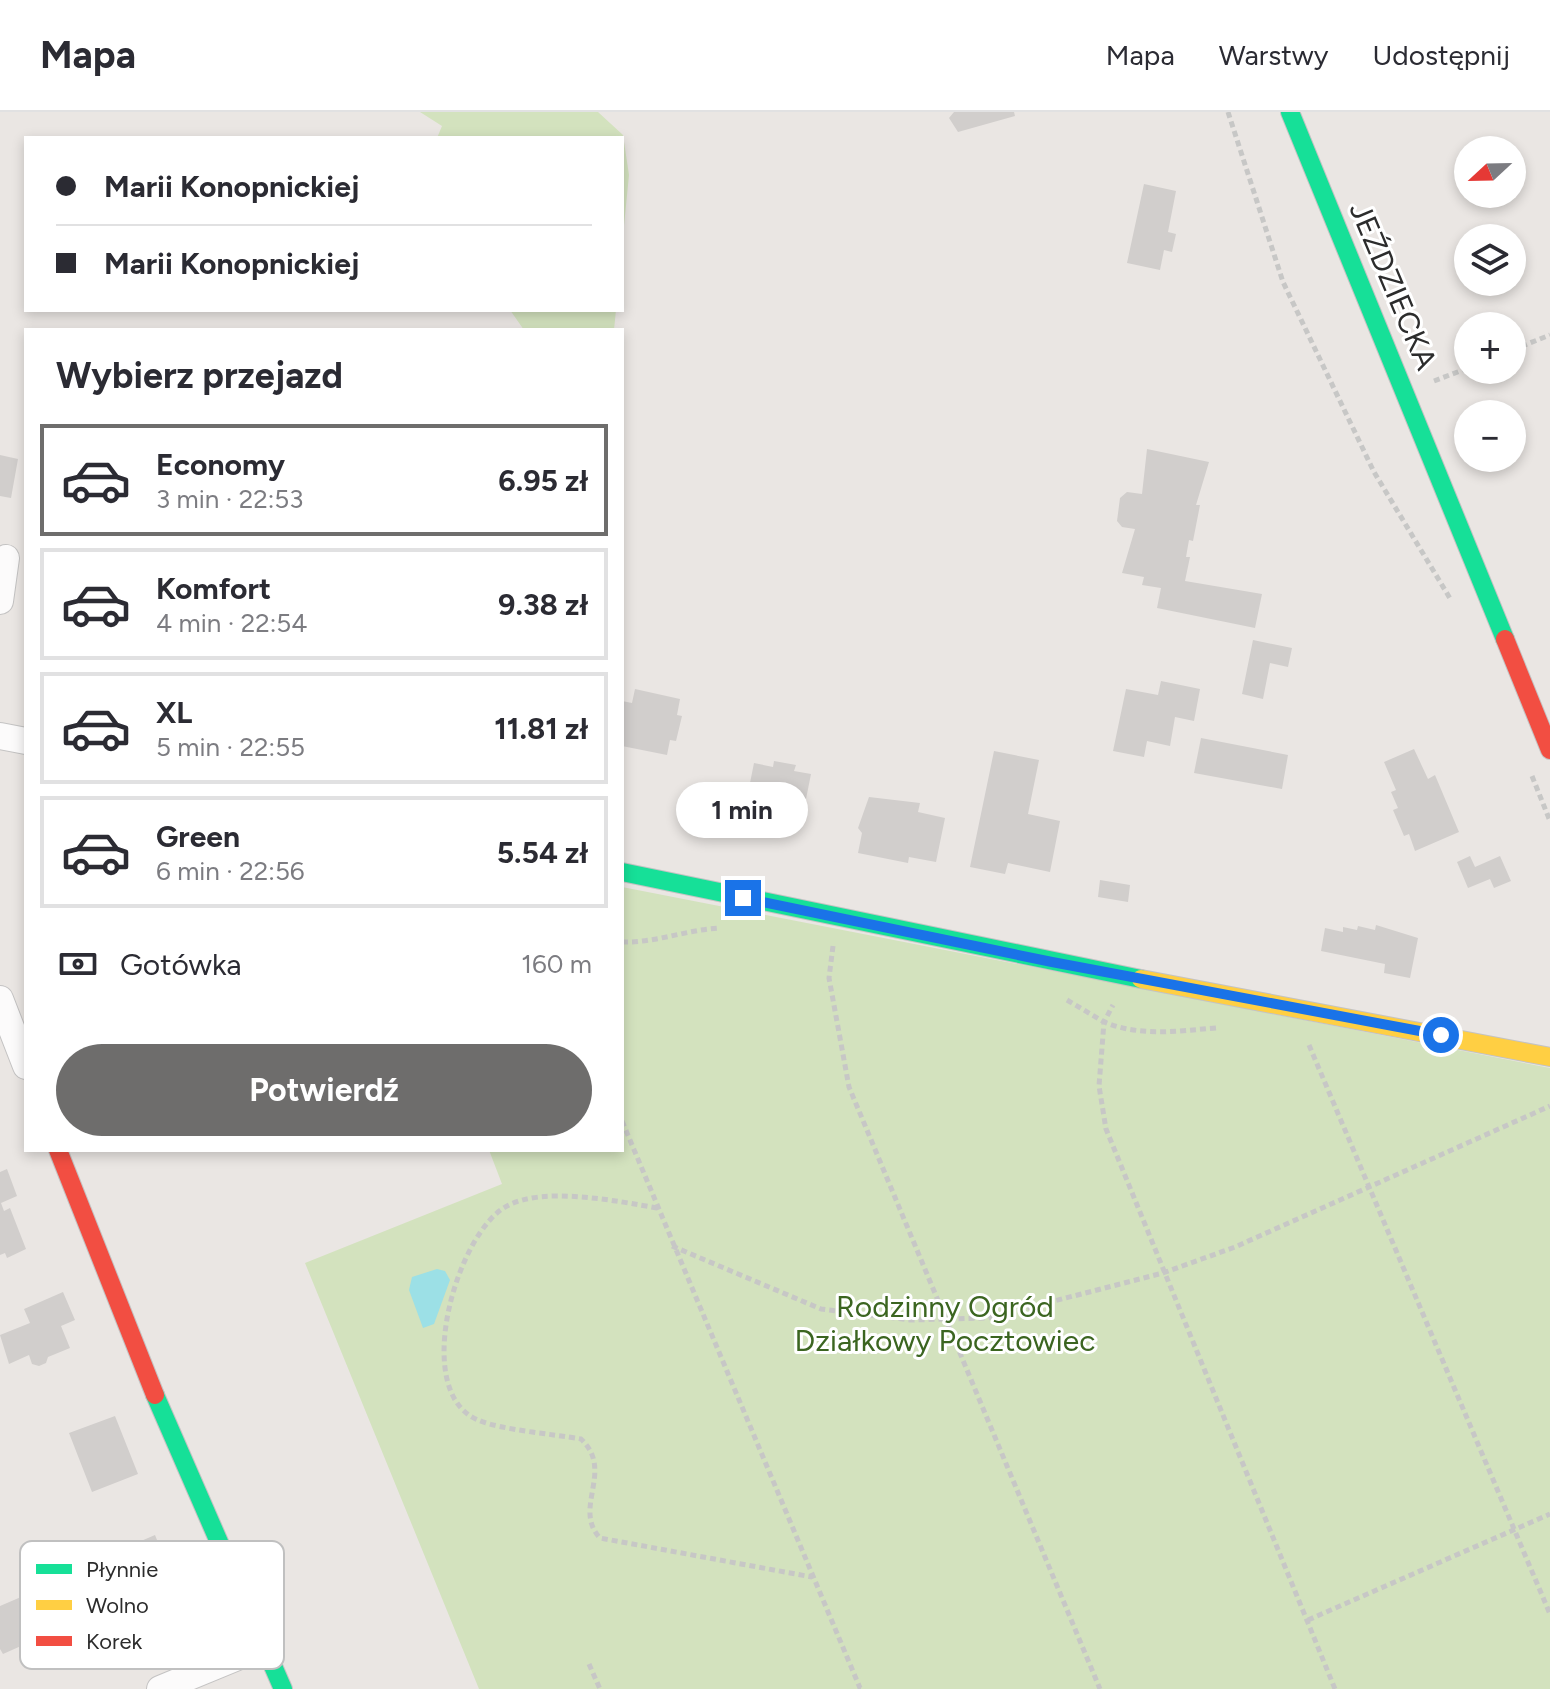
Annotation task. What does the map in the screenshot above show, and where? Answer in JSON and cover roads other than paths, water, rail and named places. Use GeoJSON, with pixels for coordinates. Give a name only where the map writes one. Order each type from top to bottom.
{"type":"FeatureCollection","features":[{"type":"Feature","properties":{"kind":"street","name":"JEŹDZIECKA"},"geometry":{"type":"LineString","coordinates":[[1290,112],[1549,744]]}},
{"type":"Feature","properties":{"kind":"street"},"geometry":{"type":"LineString","coordinates":[[0,601],[6,558]]}},
{"type":"Feature","properties":{"kind":"street"},"geometry":{"type":"LineString","coordinates":[[0,736],[24,741]]}},
{"type":"Feature","properties":{"kind":"street"},"geometry":{"type":"LineString","coordinates":[[624,872],[1052,962],[1550,1057]]}},
{"type":"Feature","properties":{"kind":"street"},"geometry":{"type":"LineString","coordinates":[[0,999],[24,1061]]}},
{"type":"Feature","properties":{"kind":"street"},"geometry":{"type":"LineString","coordinates":[[59,1152],[143,1369],[218,1541]]}},
{"type":"Feature","properties":{"kind":"street"},"geometry":{"type":"LineString","coordinates":[[160,1689],[208,1669]]}},
{"type":"Feature","properties":{"kind":"street"},"geometry":{"type":"LineString","coordinates":[[274,1669],[283,1689]]}},
{"type":"Feature","properties":{"kind":"water"},"geometry":{"type":"Polygon","coordinates":[[[437,1269],[445,1271],[450,1280],[434,1324],[423,1328],[409,1290],[412,1277],[437,1269]]]}},
{"type":"Feature","properties":{"kind":"park label","name":"Rodzinny Ogród Działkowy Pocztowiec"},"geometry":{"type":"Point","coordinates":[945,1324]}}]}
